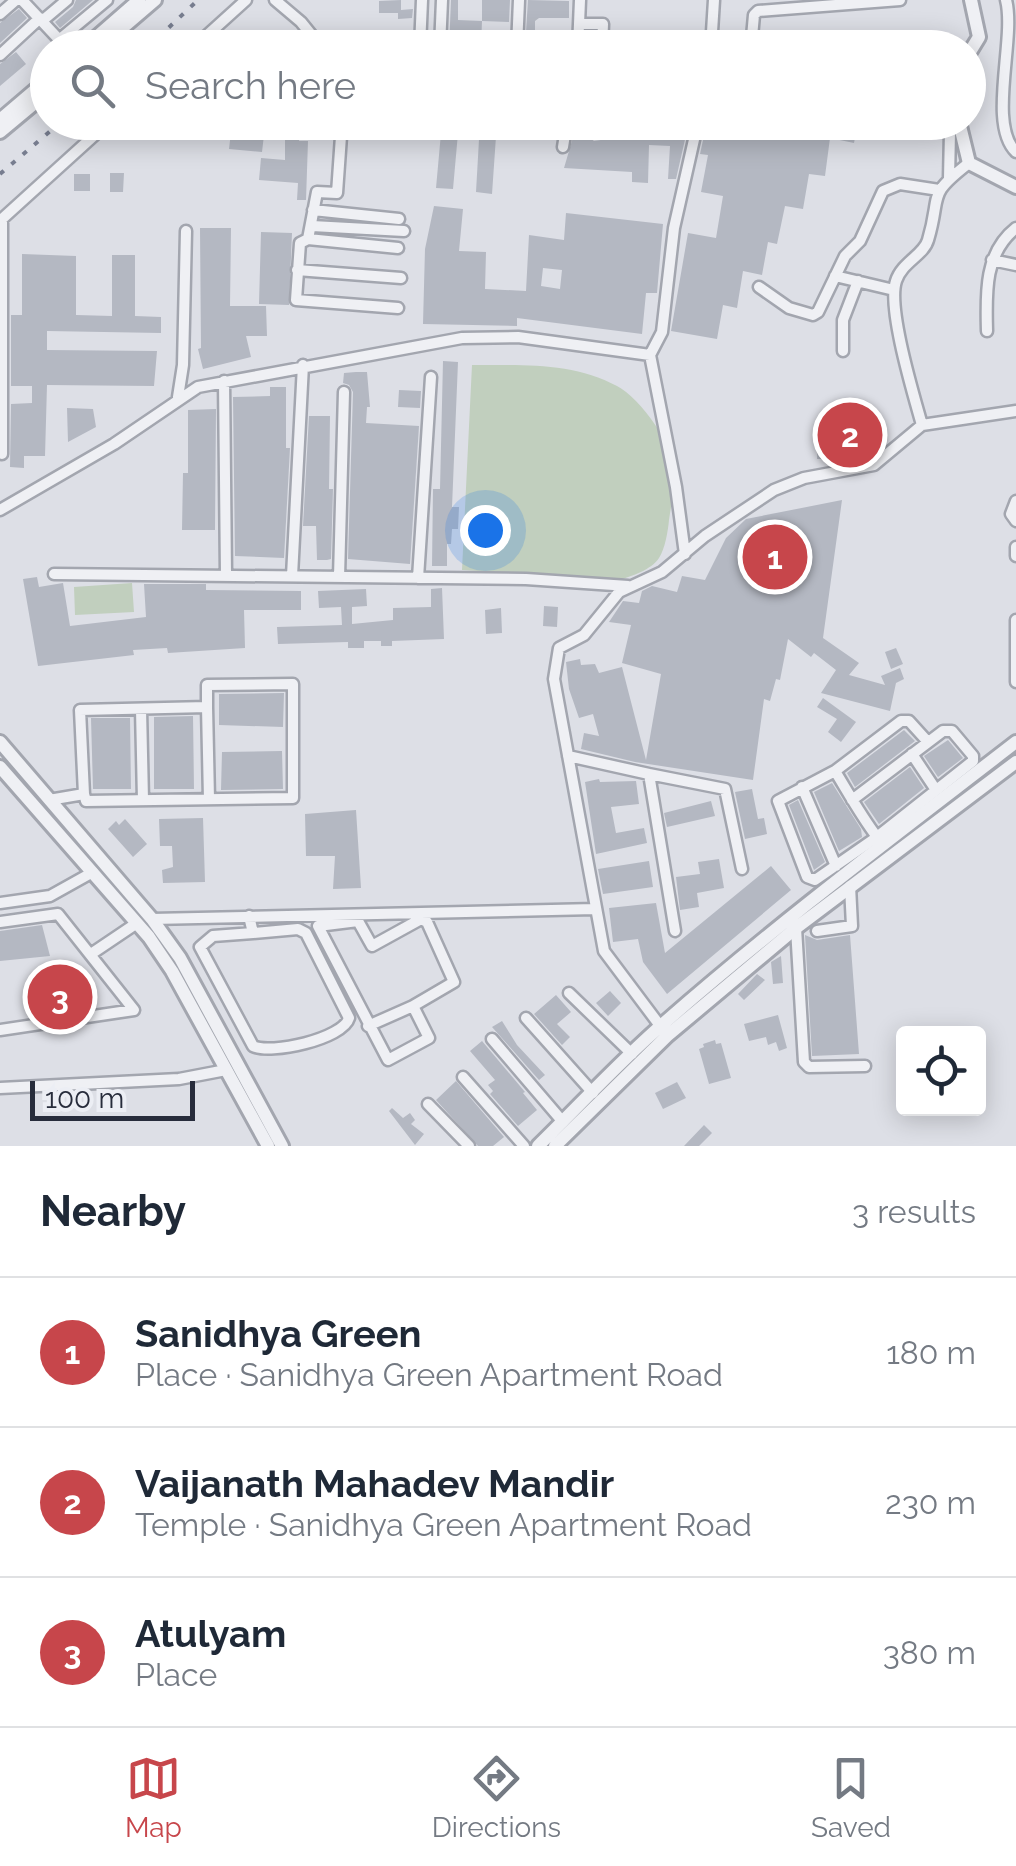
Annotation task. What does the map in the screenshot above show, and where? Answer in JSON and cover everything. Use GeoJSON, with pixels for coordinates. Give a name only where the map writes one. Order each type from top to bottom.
{"type":"FeatureCollection","features":[{"type":"Feature","properties":{"kind":"street"},"geometry":{"type":"LineString","coordinates":[[0,14],[19,0],[51,30]]}},
{"type":"Feature","properties":{"kind":"street"},"geometry":{"type":"LineString","coordinates":[[0,55],[67,0]]}},
{"type":"Feature","properties":{"kind":"street"},"geometry":{"type":"LineString","coordinates":[[77,30],[106,0]]}},
{"type":"Feature","properties":{"kind":"street"},"geometry":{"type":"LineString","coordinates":[[105,30],[139,0]]}},
{"type":"Feature","properties":{"kind":"street"},"geometry":{"type":"LineString","coordinates":[[120,30],[155,0]]}},
{"type":"Feature","properties":{"kind":"street"},"geometry":{"type":"LineString","coordinates":[[213,30],[246,0]]}},
{"type":"Feature","properties":{"kind":"street"},"geometry":{"type":"LineString","coordinates":[[276,0],[305,30]]}},
{"type":"Feature","properties":{"kind":"street"},"geometry":{"type":"LineString","coordinates":[[421,30],[422,0]]}},
{"type":"Feature","properties":{"kind":"street"},"geometry":{"type":"LineString","coordinates":[[441,30],[442,0]]}},
{"type":"Feature","properties":{"kind":"street"},"geometry":{"type":"LineString","coordinates":[[518,30],[519,0]]}},
{"type":"Feature","properties":{"kind":"street"},"geometry":{"type":"LineString","coordinates":[[580,0],[580,30]]}},
{"type":"Feature","properties":{"kind":"street"},"geometry":{"type":"LineString","coordinates":[[712,30],[714,0]]}},
{"type":"Feature","properties":{"kind":"street"},"geometry":{"type":"LineString","coordinates":[[753,30],[758,11],[900,0]]}},
{"type":"Feature","properties":{"kind":"street"},"geometry":{"type":"LineString","coordinates":[[971,0],[978,30]]}},
{"type":"Feature","properties":{"kind":"street"},"geometry":{"type":"LineString","coordinates":[[1006,0],[1012,54],[1006,136],[1016,152]]}},
{"type":"Feature","properties":{"kind":"street"},"geometry":{"type":"LineString","coordinates":[[580,24],[604,24],[604,30]]}},
{"type":"Feature","properties":{"kind":"street"},"geometry":{"type":"LineString","coordinates":[[0,120],[30,94]]}},
{"type":"Feature","properties":{"kind":"street"},"geometry":{"type":"LineString","coordinates":[[0,132],[30,107]]}},
{"type":"Feature","properties":{"kind":"street"},"geometry":{"type":"LineString","coordinates":[[2,454],[1,220],[90,140]]}},
{"type":"Feature","properties":{"kind":"street"},"geometry":{"type":"LineString","coordinates":[[308,239],[317,192],[337,193],[341,140]]}},
{"type":"Feature","properties":{"kind":"street"},"geometry":{"type":"LineString","coordinates":[[563,146],[564,140]]}},
{"type":"Feature","properties":{"kind":"street"},"geometry":{"type":"LineString","coordinates":[[684,554],[676,487],[650,354],[662,332],[674,228],[694,140]]}},
{"type":"Feature","properties":{"kind":"street"},"geometry":{"type":"LineString","coordinates":[[949,178],[953,140]]}},
{"type":"Feature","properties":{"kind":"street"},"geometry":{"type":"LineString","coordinates":[[960,140],[969,162],[1016,186]]}},
{"type":"Feature","properties":{"kind":"street"},"geometry":{"type":"LineString","coordinates":[[922,425],[901,347],[894,290],[905,264],[928,245],[939,190],[969,162]]}},
{"type":"Feature","properties":{"kind":"street"},"geometry":{"type":"LineString","coordinates":[[759,287],[789,308],[813,315],[845,256],[863,236],[882,191],[900,184],[939,190]]}},
{"type":"Feature","properties":{"kind":"street"},"geometry":{"type":"LineString","coordinates":[[313,210],[400,218]]}},
{"type":"Feature","properties":{"kind":"street"},"geometry":{"type":"LineString","coordinates":[[312,226],[404,231]]}},
{"type":"Feature","properties":{"kind":"street"},"geometry":{"type":"LineString","coordinates":[[987,330],[992,260],[1004,238],[1016,228]]}},
{"type":"Feature","properties":{"kind":"street"},"geometry":{"type":"LineString","coordinates":[[178,397],[183,365],[186,232]]}},
{"type":"Feature","properties":{"kind":"street"},"geometry":{"type":"LineString","coordinates":[[398,248],[308,239],[300,242],[296,300],[398,308]]}},
{"type":"Feature","properties":{"kind":"street"},"geometry":{"type":"LineString","coordinates":[[992,260],[1016,265]]}},
{"type":"Feature","properties":{"kind":"street"},"geometry":{"type":"LineString","coordinates":[[297,270],[401,278]]}},
{"type":"Feature","properties":{"kind":"street"},"geometry":{"type":"LineString","coordinates":[[836,276],[894,290]]}},
{"type":"Feature","properties":{"kind":"street"},"geometry":{"type":"LineString","coordinates":[[843,351],[843,320],[858,281]]}},
{"type":"Feature","properties":{"kind":"street"},"geometry":{"type":"LineString","coordinates":[[0,510],[114,444],[198,387],[462,338],[518,337],[650,354]]}},
{"type":"Feature","properties":{"kind":"street"},"geometry":{"type":"LineString","coordinates":[[292,576],[302,365]]}},
{"type":"Feature","properties":{"kind":"street"},"geometry":{"type":"LineString","coordinates":[[418,578],[432,377]]}},
{"type":"Feature","properties":{"kind":"street"},"geometry":{"type":"LineString","coordinates":[[224,381],[226,576]]}},
{"type":"Feature","properties":{"kind":"street"},"geometry":{"type":"LineString","coordinates":[[340,577],[344,392]]}},
{"type":"Feature","properties":{"kind":"street"},"geometry":{"type":"LineString","coordinates":[[664,1031],[604,951],[554,679],[559,648],[584,635],[619,592],[662,572],[774,490],[804,478],[874,465],[922,425],[1016,411]]}},
{"type":"Feature","properties":{"kind":"street"},"geometry":{"type":"LineString","coordinates":[[1016,501],[1011,514],[1016,521]]}},
{"type":"Feature","properties":{"kind":"street"},"geometry":{"type":"LineString","coordinates":[[1016,548],[1016,556]]}},
{"type":"Feature","properties":{"kind":"street"},"geometry":{"type":"LineString","coordinates":[[54,574],[526,579],[632,586]]}},
{"type":"Feature","properties":{"kind":"street"},"geometry":{"type":"LineString","coordinates":[[1016,620],[1016,682]]}},
{"type":"Feature","properties":{"kind":"street"},"geometry":{"type":"LineString","coordinates":[[208,708],[80,710],[86,800],[143,800],[294,798],[293,684],[207,686],[208,708],[209,799]]}},
{"type":"Feature","properties":{"kind":"street"},"geometry":{"type":"LineString","coordinates":[[141,709],[143,800]]}},
{"type":"Feature","properties":{"kind":"street"},"geometry":{"type":"LineString","coordinates":[[928,742],[912,724],[902,721],[836,771],[779,799],[807,877],[815,880],[880,841],[1016,742]]}},
{"type":"Feature","properties":{"kind":"street"},"geometry":{"type":"LineString","coordinates":[[555,1146],[664,1031],[790,916],[973,761],[973,756],[946,730],[852,800]]}},
{"type":"Feature","properties":{"kind":"street"},"geometry":{"type":"LineString","coordinates":[[0,742],[152,919],[180,958],[268,1146]]}},
{"type":"Feature","properties":{"kind":"street"},"geometry":{"type":"LineString","coordinates":[[912,754],[936,790]]}},
{"type":"Feature","properties":{"kind":"street"},"geometry":{"type":"LineString","coordinates":[[568,756],[725,789],[742,869]]}},
{"type":"Feature","properties":{"kind":"street"},"geometry":{"type":"LineString","coordinates":[[538,1146],[632,1054],[1016,762]]}},
{"type":"Feature","properties":{"kind":"street"},"geometry":{"type":"LineString","coordinates":[[0,767],[137,923],[172,971],[282,1146]]}},
{"type":"Feature","properties":{"kind":"street"},"geometry":{"type":"LineString","coordinates":[[836,771],[880,841]]}},
{"type":"Feature","properties":{"kind":"street"},"geometry":{"type":"LineString","coordinates":[[649,774],[675,931]]}},
{"type":"Feature","properties":{"kind":"street"},"geometry":{"type":"LineString","coordinates":[[802,788],[836,866]]}},
{"type":"Feature","properties":{"kind":"street"},"geometry":{"type":"LineString","coordinates":[[49,800],[84,794]]}},
{"type":"Feature","properties":{"kind":"street"},"geometry":{"type":"LineString","coordinates":[[0,903],[50,896],[93,872]]}},
{"type":"Feature","properties":{"kind":"street"},"geometry":{"type":"LineString","coordinates":[[817,932],[852,926],[850,886]]}},
{"type":"Feature","properties":{"kind":"street"},"geometry":{"type":"LineString","coordinates":[[413,1006],[430,1038],[392,1059],[384,1057],[318,926],[390,913],[595,909]]}},
{"type":"Feature","properties":{"kind":"street"},"geometry":{"type":"LineString","coordinates":[[390,913],[400,930]]}},
{"type":"Feature","properties":{"kind":"street"},"geometry":{"type":"LineString","coordinates":[[0,922],[58,914],[134,1010],[0,1030]]}},
{"type":"Feature","properties":{"kind":"street"},"geometry":{"type":"LineString","coordinates":[[250,916],[254,933]]}},
{"type":"Feature","properties":{"kind":"street"},"geometry":{"type":"LineString","coordinates":[[152,919],[356,917]]}},
{"type":"Feature","properties":{"kind":"street"},"geometry":{"type":"LineString","coordinates":[[356,917],[372,946],[415,920],[426,922],[455,978],[452,986],[368,1026]]}},
{"type":"Feature","properties":{"kind":"street"},"geometry":{"type":"LineString","coordinates":[[91,954],[137,923]]}},
{"type":"Feature","properties":{"kind":"street"},"geometry":{"type":"LineString","coordinates":[[796,928],[804,1062],[809,1067],[865,1066]]}},
{"type":"Feature","properties":{"kind":"street"},"geometry":{"type":"LineString","coordinates":[[298,929],[306,933],[349,1022],[334,1035],[262,1050],[253,1046],[200,947],[214,936],[254,933],[298,929]]}},
{"type":"Feature","properties":{"kind":"street"},"geometry":{"type":"LineString","coordinates":[[570,994],[632,1054]]}},
{"type":"Feature","properties":{"kind":"street"},"geometry":{"type":"LineString","coordinates":[[526,1018],[593,1092]]}},
{"type":"Feature","properties":{"kind":"street"},"geometry":{"type":"LineString","coordinates":[[492,1039],[563,1122]]}},
{"type":"Feature","properties":{"kind":"street"},"geometry":{"type":"LineString","coordinates":[[0,1088],[179,1079],[229,1063],[253,1046]]}},
{"type":"Feature","properties":{"kind":"street"},"geometry":{"type":"LineString","coordinates":[[463,1077],[524,1146]]}},
{"type":"Feature","properties":{"kind":"street"},"geometry":{"type":"LineString","coordinates":[[428,1104],[469,1146]]}},
{"type":"Feature","properties":{"kind":"green space"},"geometry":{"type":"Polygon","coordinates":[[[472,365],[565,369],[600,378],[636,401],[663,437],[675,474],[666,540],[656,562],[619,580],[462,570],[472,365]]]}},
{"type":"Feature","properties":{"kind":"green space"},"geometry":{"type":"Polygon","coordinates":[[[132,583],[134,612],[75,615],[74,587],[132,583]]]}},
{"type":"Feature","properties":{"kind":"building"},"geometry":{"type":"Polygon","coordinates":[[[76,0],[93,0],[60,28],[55,22],[76,0]]]}},
{"type":"Feature","properties":{"kind":"building"},"geometry":{"type":"Polygon","coordinates":[[[401,0],[401,10],[413,9],[412,18],[398,19],[398,13],[379,13],[379,1],[401,0]]]}},
{"type":"Feature","properties":{"kind":"building"},"geometry":{"type":"Polygon","coordinates":[[[451,0],[458,0],[458,20],[482,21],[482,30],[450,30],[451,0]]]}},
{"type":"Feature","properties":{"kind":"building"},"geometry":{"type":"Polygon","coordinates":[[[482,0],[510,0],[509,22],[482,21],[482,0]]]}},
{"type":"Feature","properties":{"kind":"building"},"geometry":{"type":"Polygon","coordinates":[[[528,0],[569,1],[569,18],[539,18],[535,30],[526,30],[528,0]]]}},
{"type":"Feature","properties":{"kind":"building"},"geometry":{"type":"Polygon","coordinates":[[[19,9],[27,18],[0,43],[0,23],[19,9]]]}},
{"type":"Feature","properties":{"kind":"building"},"geometry":{"type":"Polygon","coordinates":[[[16,52],[26,64],[0,86],[0,64],[16,52]]]}},
{"type":"Feature","properties":{"kind":"building"},"geometry":{"type":"Polygon","coordinates":[[[230,140],[263,140],[262,152],[229,149],[230,140]]]}},
{"type":"Feature","properties":{"kind":"building"},"geometry":{"type":"Polygon","coordinates":[[[285,140],[308,141],[306,200],[297,200],[298,183],[259,180],[261,158],[285,160],[285,140]]]}},
{"type":"Feature","properties":{"kind":"building"},"geometry":{"type":"Polygon","coordinates":[[[440,140],[457,140],[453,189],[436,188],[440,140]]]}},
{"type":"Feature","properties":{"kind":"building"},"geometry":{"type":"Polygon","coordinates":[[[479,140],[496,140],[492,194],[476,192],[479,140]]]}},
{"type":"Feature","properties":{"kind":"building"},"geometry":{"type":"Polygon","coordinates":[[[572,140],[685,140],[676,179],[668,179],[670,146],[649,145],[648,183],[632,182],[632,172],[564,168],[572,140]]]}},
{"type":"Feature","properties":{"kind":"building"},"geometry":{"type":"Polygon","coordinates":[[[703,140],[830,140],[825,176],[809,174],[803,209],[785,206],[777,244],[768,242],[762,275],[743,271],[737,308],[723,305],[717,339],[671,331],[688,233],[716,238],[723,196],[701,192],[708,155],[700,154],[703,140]]]}},
{"type":"Feature","properties":{"kind":"building"},"geometry":{"type":"Polygon","coordinates":[[[110,173],[124,173],[123,192],[110,192],[110,173]]]}},
{"type":"Feature","properties":{"kind":"building"},"geometry":{"type":"Polygon","coordinates":[[[74,174],[90,174],[90,191],[74,191],[74,174]]]}},
{"type":"Feature","properties":{"kind":"building"},"geometry":{"type":"Polygon","coordinates":[[[434,206],[463,209],[459,251],[486,252],[485,289],[526,291],[529,235],[564,240],[566,213],[663,224],[657,293],[646,293],[642,334],[517,318],[517,326],[423,324],[425,249],[434,206]],[[543,268],[541,286],[560,289],[562,270],[543,268]]]}},
{"type":"Feature","properties":{"kind":"building"},"geometry":{"type":"Polygon","coordinates":[[[200,228],[231,228],[230,306],[266,306],[267,336],[246,336],[251,357],[203,369],[198,349],[200,228]]]}},
{"type":"Feature","properties":{"kind":"building"},"geometry":{"type":"Polygon","coordinates":[[[261,232],[292,233],[289,305],[259,304],[261,232]]]}},
{"type":"Feature","properties":{"kind":"building"},"geometry":{"type":"Polygon","coordinates":[[[22,254],[76,256],[76,315],[112,316],[112,255],[135,255],[135,316],[161,317],[161,333],[47,331],[47,350],[157,351],[154,386],[47,385],[45,456],[24,456],[24,468],[10,467],[11,404],[32,403],[32,386],[11,386],[11,315],[22,315],[22,254]]]}},
{"type":"Feature","properties":{"kind":"building"},"geometry":{"type":"Polygon","coordinates":[[[443,361],[458,362],[452,507],[459,507],[458,529],[452,529],[451,544],[447,544],[447,566],[432,566],[433,489],[440,489],[443,361]]]}},
{"type":"Feature","properties":{"kind":"building"},"geometry":{"type":"Polygon","coordinates":[[[367,372],[370,407],[366,423],[419,426],[410,564],[348,559],[353,392],[343,383],[344,373],[367,372]]]}},
{"type":"Feature","properties":{"kind":"building"},"geometry":{"type":"Polygon","coordinates":[[[270,387],[286,387],[286,448],[290,448],[284,558],[235,556],[233,397],[270,396],[270,387]]]}},
{"type":"Feature","properties":{"kind":"building"},"geometry":{"type":"Polygon","coordinates":[[[399,390],[421,391],[420,408],[398,407],[399,390]]]}},
{"type":"Feature","properties":{"kind":"building"},"geometry":{"type":"Polygon","coordinates":[[[67,408],[93,409],[96,427],[68,442],[67,408]]]}},
{"type":"Feature","properties":{"kind":"building"},"geometry":{"type":"Polygon","coordinates":[[[216,409],[215,530],[182,530],[183,473],[188,473],[188,410],[216,409]]]}},
{"type":"Feature","properties":{"kind":"building"},"geometry":{"type":"Polygon","coordinates":[[[309,416],[330,416],[329,489],[333,489],[331,559],[327,560],[317,560],[316,526],[303,526],[309,416]]]}},
{"type":"Feature","properties":{"kind":"building"},"geometry":{"type":"Polygon","coordinates":[[[819,416],[829,416],[829,429],[861,429],[859,459],[817,459],[819,416]]]}},
{"type":"Feature","properties":{"kind":"building"},"geometry":{"type":"Polygon","coordinates":[[[842,500],[823,638],[859,663],[849,675],[885,685],[881,676],[900,668],[904,679],[896,683],[890,711],[821,693],[836,670],[788,639],[780,680],[776,679],[770,701],[764,699],[753,780],[635,762],[581,749],[584,733],[599,736],[593,714],[579,718],[569,689],[566,662],[580,659],[581,665],[595,664],[599,673],[622,667],[646,760],[661,674],[622,663],[631,625],[609,622],[623,601],[639,603],[642,591],[652,586],[677,592],[682,576],[705,580],[726,538],[746,519],[842,500]]]}},
{"type":"Feature","properties":{"kind":"building"},"geometry":{"type":"Polygon","coordinates":[[[37,577],[39,587],[63,583],[70,626],[146,617],[144,584],[206,584],[206,590],[301,591],[301,610],[244,610],[245,648],[168,653],[167,648],[133,650],[134,655],[38,666],[23,579],[37,577]]]}},
{"type":"Feature","properties":{"kind":"building"},"geometry":{"type":"Polygon","coordinates":[[[442,588],[444,639],[392,641],[392,646],[364,641],[364,648],[348,648],[348,642],[278,644],[277,627],[342,625],[341,607],[319,608],[318,591],[366,589],[367,606],[352,607],[352,624],[393,620],[393,608],[431,607],[431,589],[442,588]]]}},
{"type":"Feature","properties":{"kind":"building"},"geometry":{"type":"Polygon","coordinates":[[[544,606],[558,607],[557,627],[543,626],[544,606]]]}},
{"type":"Feature","properties":{"kind":"building"},"geometry":{"type":"Polygon","coordinates":[[[501,608],[502,633],[486,634],[485,610],[501,608]]]}},
{"type":"Feature","properties":{"kind":"building"},"geometry":{"type":"Polygon","coordinates":[[[896,648],[903,664],[891,669],[885,652],[896,648]]]}},
{"type":"Feature","properties":{"kind":"building"},"geometry":{"type":"Polygon","coordinates":[[[284,693],[283,727],[219,725],[219,694],[284,693]]]}},
{"type":"Feature","properties":{"kind":"building"},"geometry":{"type":"Polygon","coordinates":[[[823,698],[856,722],[841,742],[828,732],[837,719],[817,707],[823,698]]]}},
{"type":"Feature","properties":{"kind":"building"},"geometry":{"type":"Polygon","coordinates":[[[193,716],[194,789],[154,789],[154,717],[193,716]]]}},
{"type":"Feature","properties":{"kind":"building"},"geometry":{"type":"Polygon","coordinates":[[[91,718],[130,718],[131,789],[93,789],[91,718]]]}},
{"type":"Feature","properties":{"kind":"building"},"geometry":{"type":"Polygon","coordinates":[[[904,730],[915,741],[855,787],[847,773],[904,730]]]}},
{"type":"Feature","properties":{"kind":"building"},"geometry":{"type":"Polygon","coordinates":[[[948,740],[963,758],[938,777],[924,756],[948,740]]]}},
{"type":"Feature","properties":{"kind":"building"},"geometry":{"type":"Polygon","coordinates":[[[282,751],[283,789],[221,790],[222,752],[282,751]]]}},
{"type":"Feature","properties":{"kind":"building"},"geometry":{"type":"Polygon","coordinates":[[[910,767],[924,788],[879,824],[864,802],[910,767]]]}},
{"type":"Feature","properties":{"kind":"building"},"geometry":{"type":"Polygon","coordinates":[[[636,781],[639,804],[611,807],[616,833],[644,828],[647,843],[596,854],[585,782],[636,781]]]}},
{"type":"Feature","properties":{"kind":"building"},"geometry":{"type":"Polygon","coordinates":[[[832,783],[861,829],[862,837],[839,851],[814,792],[832,783]]]}},
{"type":"Feature","properties":{"kind":"building"},"geometry":{"type":"Polygon","coordinates":[[[752,789],[758,819],[764,818],[767,834],[745,839],[735,792],[752,789]]]}},
{"type":"Feature","properties":{"kind":"building"},"geometry":{"type":"Polygon","coordinates":[[[798,800],[825,862],[814,870],[789,805],[798,800]]]}},
{"type":"Feature","properties":{"kind":"building"},"geometry":{"type":"Polygon","coordinates":[[[711,801],[715,816],[667,827],[664,813],[711,801]]]}},
{"type":"Feature","properties":{"kind":"building"},"geometry":{"type":"Polygon","coordinates":[[[356,810],[361,888],[333,889],[335,856],[306,856],[305,814],[356,810]]]}},
{"type":"Feature","properties":{"kind":"building"},"geometry":{"type":"Polygon","coordinates":[[[203,818],[205,882],[163,883],[162,870],[173,867],[172,846],[160,846],[159,819],[203,818]]]}},
{"type":"Feature","properties":{"kind":"building"},"geometry":{"type":"Polygon","coordinates":[[[125,819],[147,844],[133,857],[108,829],[125,819]]]}},
{"type":"Feature","properties":{"kind":"building"},"geometry":{"type":"Polygon","coordinates":[[[719,859],[724,888],[697,893],[699,907],[680,910],[676,877],[700,874],[698,862],[719,859]]]}},
{"type":"Feature","properties":{"kind":"building"},"geometry":{"type":"Polygon","coordinates":[[[649,861],[653,887],[603,894],[598,869],[649,861]]]}},
{"type":"Feature","properties":{"kind":"building"},"geometry":{"type":"Polygon","coordinates":[[[771,866],[791,890],[667,994],[643,962],[638,939],[613,942],[609,908],[656,903],[665,953],[771,866]]]}},
{"type":"Feature","properties":{"kind":"building"},"geometry":{"type":"Polygon","coordinates":[[[42,925],[50,956],[0,961],[0,931],[42,925]]]}},
{"type":"Feature","properties":{"kind":"building"},"geometry":{"type":"Polygon","coordinates":[[[805,935],[817,940],[850,935],[859,1054],[812,1056],[805,935]]]}},
{"type":"Feature","properties":{"kind":"building"},"geometry":{"type":"Polygon","coordinates":[[[781,956],[783,983],[773,984],[771,962],[781,956]]]}},
{"type":"Feature","properties":{"kind":"building"},"geometry":{"type":"Polygon","coordinates":[[[88,974],[92,1007],[32,1016],[28,983],[88,974]]]}},
{"type":"Feature","properties":{"kind":"building"},"geometry":{"type":"Polygon","coordinates":[[[757,974],[765,980],[744,1000],[738,994],[757,974]]]}},
{"type":"Feature","properties":{"kind":"building"},"geometry":{"type":"Polygon","coordinates":[[[610,991],[621,1003],[608,1016],[596,1003],[610,991]]]}},
{"type":"Feature","properties":{"kind":"building"},"geometry":{"type":"Polygon","coordinates":[[[556,995],[571,1012],[557,1024],[570,1037],[562,1045],[534,1014],[556,995]]]}},
{"type":"Feature","properties":{"kind":"building"},"geometry":{"type":"Polygon","coordinates":[[[778,1015],[787,1048],[779,1051],[776,1042],[768,1045],[766,1037],[749,1041],[744,1024],[778,1015]]]}},
{"type":"Feature","properties":{"kind":"building"},"geometry":{"type":"Polygon","coordinates":[[[502,1021],[517,1045],[545,1075],[539,1080],[492,1027],[502,1021]]]}},
{"type":"Feature","properties":{"kind":"building"},"geometry":{"type":"Polygon","coordinates":[[[715,1040],[716,1044],[721,1043],[731,1078],[709,1084],[699,1049],[715,1040]]]}},
{"type":"Feature","properties":{"kind":"building"},"geometry":{"type":"Polygon","coordinates":[[[482,1041],[537,1110],[518,1126],[490,1094],[493,1091],[488,1085],[495,1080],[470,1051],[482,1041]]]}},
{"type":"Feature","properties":{"kind":"building"},"geometry":{"type":"Polygon","coordinates":[[[456,1081],[504,1137],[493,1146],[478,1146],[436,1100],[456,1081]]]}},
{"type":"Feature","properties":{"kind":"building"},"geometry":{"type":"Polygon","coordinates":[[[677,1082],[686,1098],[663,1109],[655,1093],[677,1082]]]}},
{"type":"Feature","properties":{"kind":"building"},"geometry":{"type":"Polygon","coordinates":[[[392,1108],[403,1118],[410,1113],[415,1120],[411,1124],[424,1134],[415,1145],[389,1111],[392,1108]]]}},
{"type":"Feature","properties":{"kind":"building"},"geometry":{"type":"Polygon","coordinates":[[[704,1125],[712,1133],[699,1146],[684,1146],[704,1125]]]}},
{"type":"Feature","properties":{"kind":"railway"},"geometry":{"type":"LineString","coordinates":[[166,30],[198,0]]}},
{"type":"Feature","properties":{"kind":"railway"},"geometry":{"type":"LineString","coordinates":[[0,174],[40,140]]}},
{"type":"Feature","properties":{"kind":"place","name":"Vaijanath Mahadev Mandir"},"geometry":{"type":"Point","coordinates":[850,435]}},
{"type":"Feature","properties":{"kind":"place","name":"Sanidhya Green"},"geometry":{"type":"Point","coordinates":[775,557]}},
{"type":"Feature","properties":{"kind":"place","name":"Atulyam"},"geometry":{"type":"Point","coordinates":[60,997]}}]}
